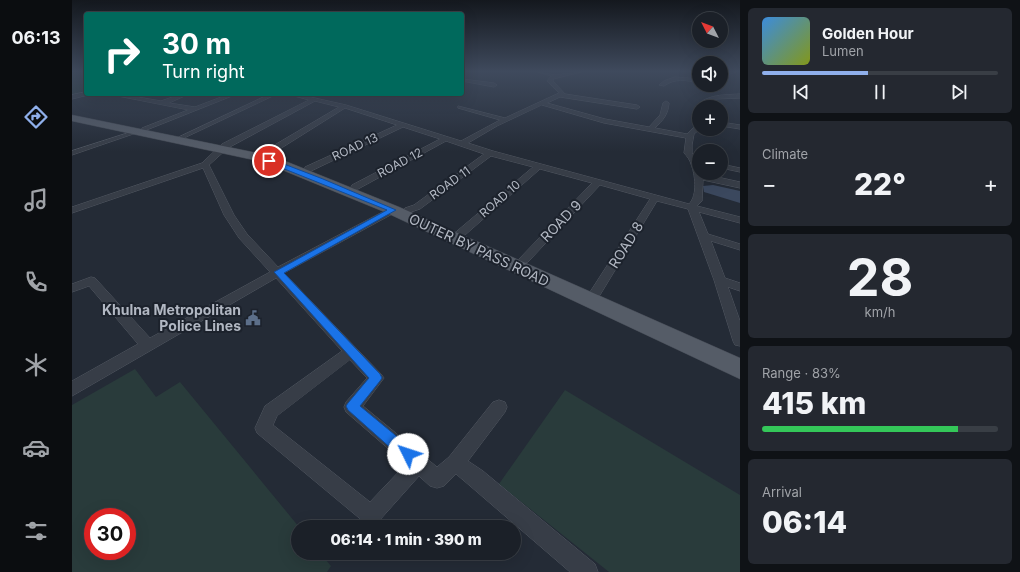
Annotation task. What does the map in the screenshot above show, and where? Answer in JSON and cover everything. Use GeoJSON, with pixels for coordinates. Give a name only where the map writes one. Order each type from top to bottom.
{"type":"FeatureCollection","features":[{"type":"Feature","properties":{"kind":"main road","name":"OUTER BY PASS ROAD"},"geometry":{"type":"LineString","coordinates":[[72,114],[140,131],[182,137],[280,164],[461,233],[740,356]]}},
{"type":"Feature","properties":{"kind":"main road","name":"OUTER BY PASS ROAD"},"geometry":{"type":"LineString","coordinates":[[72,118],[264,155],[308,169],[355,187],[400,210],[740,369]]}},
{"type":"Feature","properties":{"kind":"street"},"geometry":{"type":"LineString","coordinates":[[137,99],[195,109]]}},
{"type":"Feature","properties":{"kind":"street"},"geometry":{"type":"LineString","coordinates":[[161,103],[173,99]]}},
{"type":"Feature","properties":{"kind":"street"},"geometry":{"type":"LineString","coordinates":[[72,153],[140,131],[222,99]]}},
{"type":"Feature","properties":{"kind":"street"},"geometry":{"type":"LineString","coordinates":[[182,137],[264,99]]}},
{"type":"Feature","properties":{"kind":"street"},"geometry":{"type":"LineString","coordinates":[[72,210],[205,165],[223,148],[315,99],[344,106],[445,140],[490,153],[740,220]]}},
{"type":"Feature","properties":{"kind":"street"},"geometry":{"type":"LineString","coordinates":[[467,146],[464,142],[506,120],[552,99]]}},
{"type":"Feature","properties":{"kind":"street"},"geometry":{"type":"LineString","coordinates":[[578,99],[637,107]]}},
{"type":"Feature","properties":{"kind":"street"},"geometry":{"type":"LineString","coordinates":[[541,103],[604,120],[650,130],[690,136]]}},
{"type":"Feature","properties":{"kind":"street"},"geometry":{"type":"LineString","coordinates":[[650,130],[664,116],[666,112],[666,103]]}},
{"type":"Feature","properties":{"kind":"street"},"geometry":{"type":"LineString","coordinates":[[264,155],[344,106]]}},
{"type":"Feature","properties":{"kind":"street"},"geometry":{"type":"LineString","coordinates":[[460,108],[506,120]]}},
{"type":"Feature","properties":{"kind":"street","name":"ROAD 13"},"geometry":{"type":"LineString","coordinates":[[308,169],[403,125]]}},
{"type":"Feature","properties":{"kind":"street"},"geometry":{"type":"LineString","coordinates":[[728,125],[740,127]]}},
{"type":"Feature","properties":{"kind":"street"},"geometry":{"type":"LineString","coordinates":[[692,132],[690,136],[688,153],[692,157]]}},
{"type":"Feature","properties":{"kind":"street","name":"ROAD 12"},"geometry":{"type":"LineString","coordinates":[[355,187],[445,140]]}},
{"type":"Feature","properties":{"kind":"street","name":"ROAD 11"},"geometry":{"type":"LineString","coordinates":[[72,389],[278,272],[400,210],[417,207],[490,153]]}},
{"type":"Feature","properties":{"kind":"street"},"geometry":{"type":"LineString","coordinates":[[205,165],[229,215],[240,230],[376,378],[352,406],[437,479],[455,463],[499,408]]}},
{"type":"Feature","properties":{"kind":"street","name":"ROAD 10"},"geometry":{"type":"LineString","coordinates":[[461,233],[539,166]]}},
{"type":"Feature","properties":{"kind":"street"},"geometry":{"type":"LineString","coordinates":[[728,167],[740,170]]}},
{"type":"Feature","properties":{"kind":"street"},"geometry":{"type":"LineString","coordinates":[[692,206],[697,201],[698,180]]}},
{"type":"Feature","properties":{"kind":"street"},"geometry":{"type":"LineString","coordinates":[[717,180],[740,185]]}},
{"type":"Feature","properties":{"kind":"street","name":"ROAD 9"},"geometry":{"type":"LineString","coordinates":[[524,260],[598,182]]}},
{"type":"Feature","properties":{"kind":"street","name":"ROAD 8"},"geometry":{"type":"LineString","coordinates":[[596,292],[655,197]]}},
{"type":"Feature","properties":{"kind":"street"},"geometry":{"type":"LineString","coordinates":[[692,206],[720,280],[740,341]]}},
{"type":"Feature","properties":{"kind":"street"},"geometry":{"type":"LineString","coordinates":[[704,236],[740,247]]}},
{"type":"Feature","properties":{"kind":"street"},"geometry":{"type":"LineString","coordinates":[[720,280],[740,287]]}},
{"type":"Feature","properties":{"kind":"street"},"geometry":{"type":"LineString","coordinates":[[72,288],[91,281],[148,346]]}},
{"type":"Feature","properties":{"kind":"street"},"geometry":{"type":"LineString","coordinates":[[351,352],[271,410],[263,428],[371,515],[419,463]]}},
{"type":"Feature","properties":{"kind":"street"},"geometry":{"type":"LineString","coordinates":[[455,463],[476,478],[587,572]]}},
{"type":"Feature","properties":{"kind":"shaded area"},"geometry":{"type":"Polygon","coordinates":[[[135,369],[156,397],[180,382],[293,520],[291,520],[291,560],[326,560],[331,566],[327,572],[72,572],[72,405],[135,369]]]}},
{"type":"Feature","properties":{"kind":"shaded area"},"geometry":{"type":"Polygon","coordinates":[[[565,390],[740,495],[740,572],[609,572],[499,484],[565,390]]]}},
{"type":"Feature","properties":{"kind":"water"},"geometry":{"type":"Polygon","coordinates":[[[713,185],[740,191],[740,203],[704,192],[703,186],[713,185]]]}},
{"type":"Feature","properties":{"kind":"place","name":"Khulna Metropolitan Police Lines"},"geometry":{"type":"Point","coordinates":[253,318]}},
{"type":"Feature","properties":{"kind":"route"},"geometry":{"type":"LineString","coordinates":[[269,161],[280,164],[393,210],[278,272],[376,378],[352,406],[408,454]]}}]}
